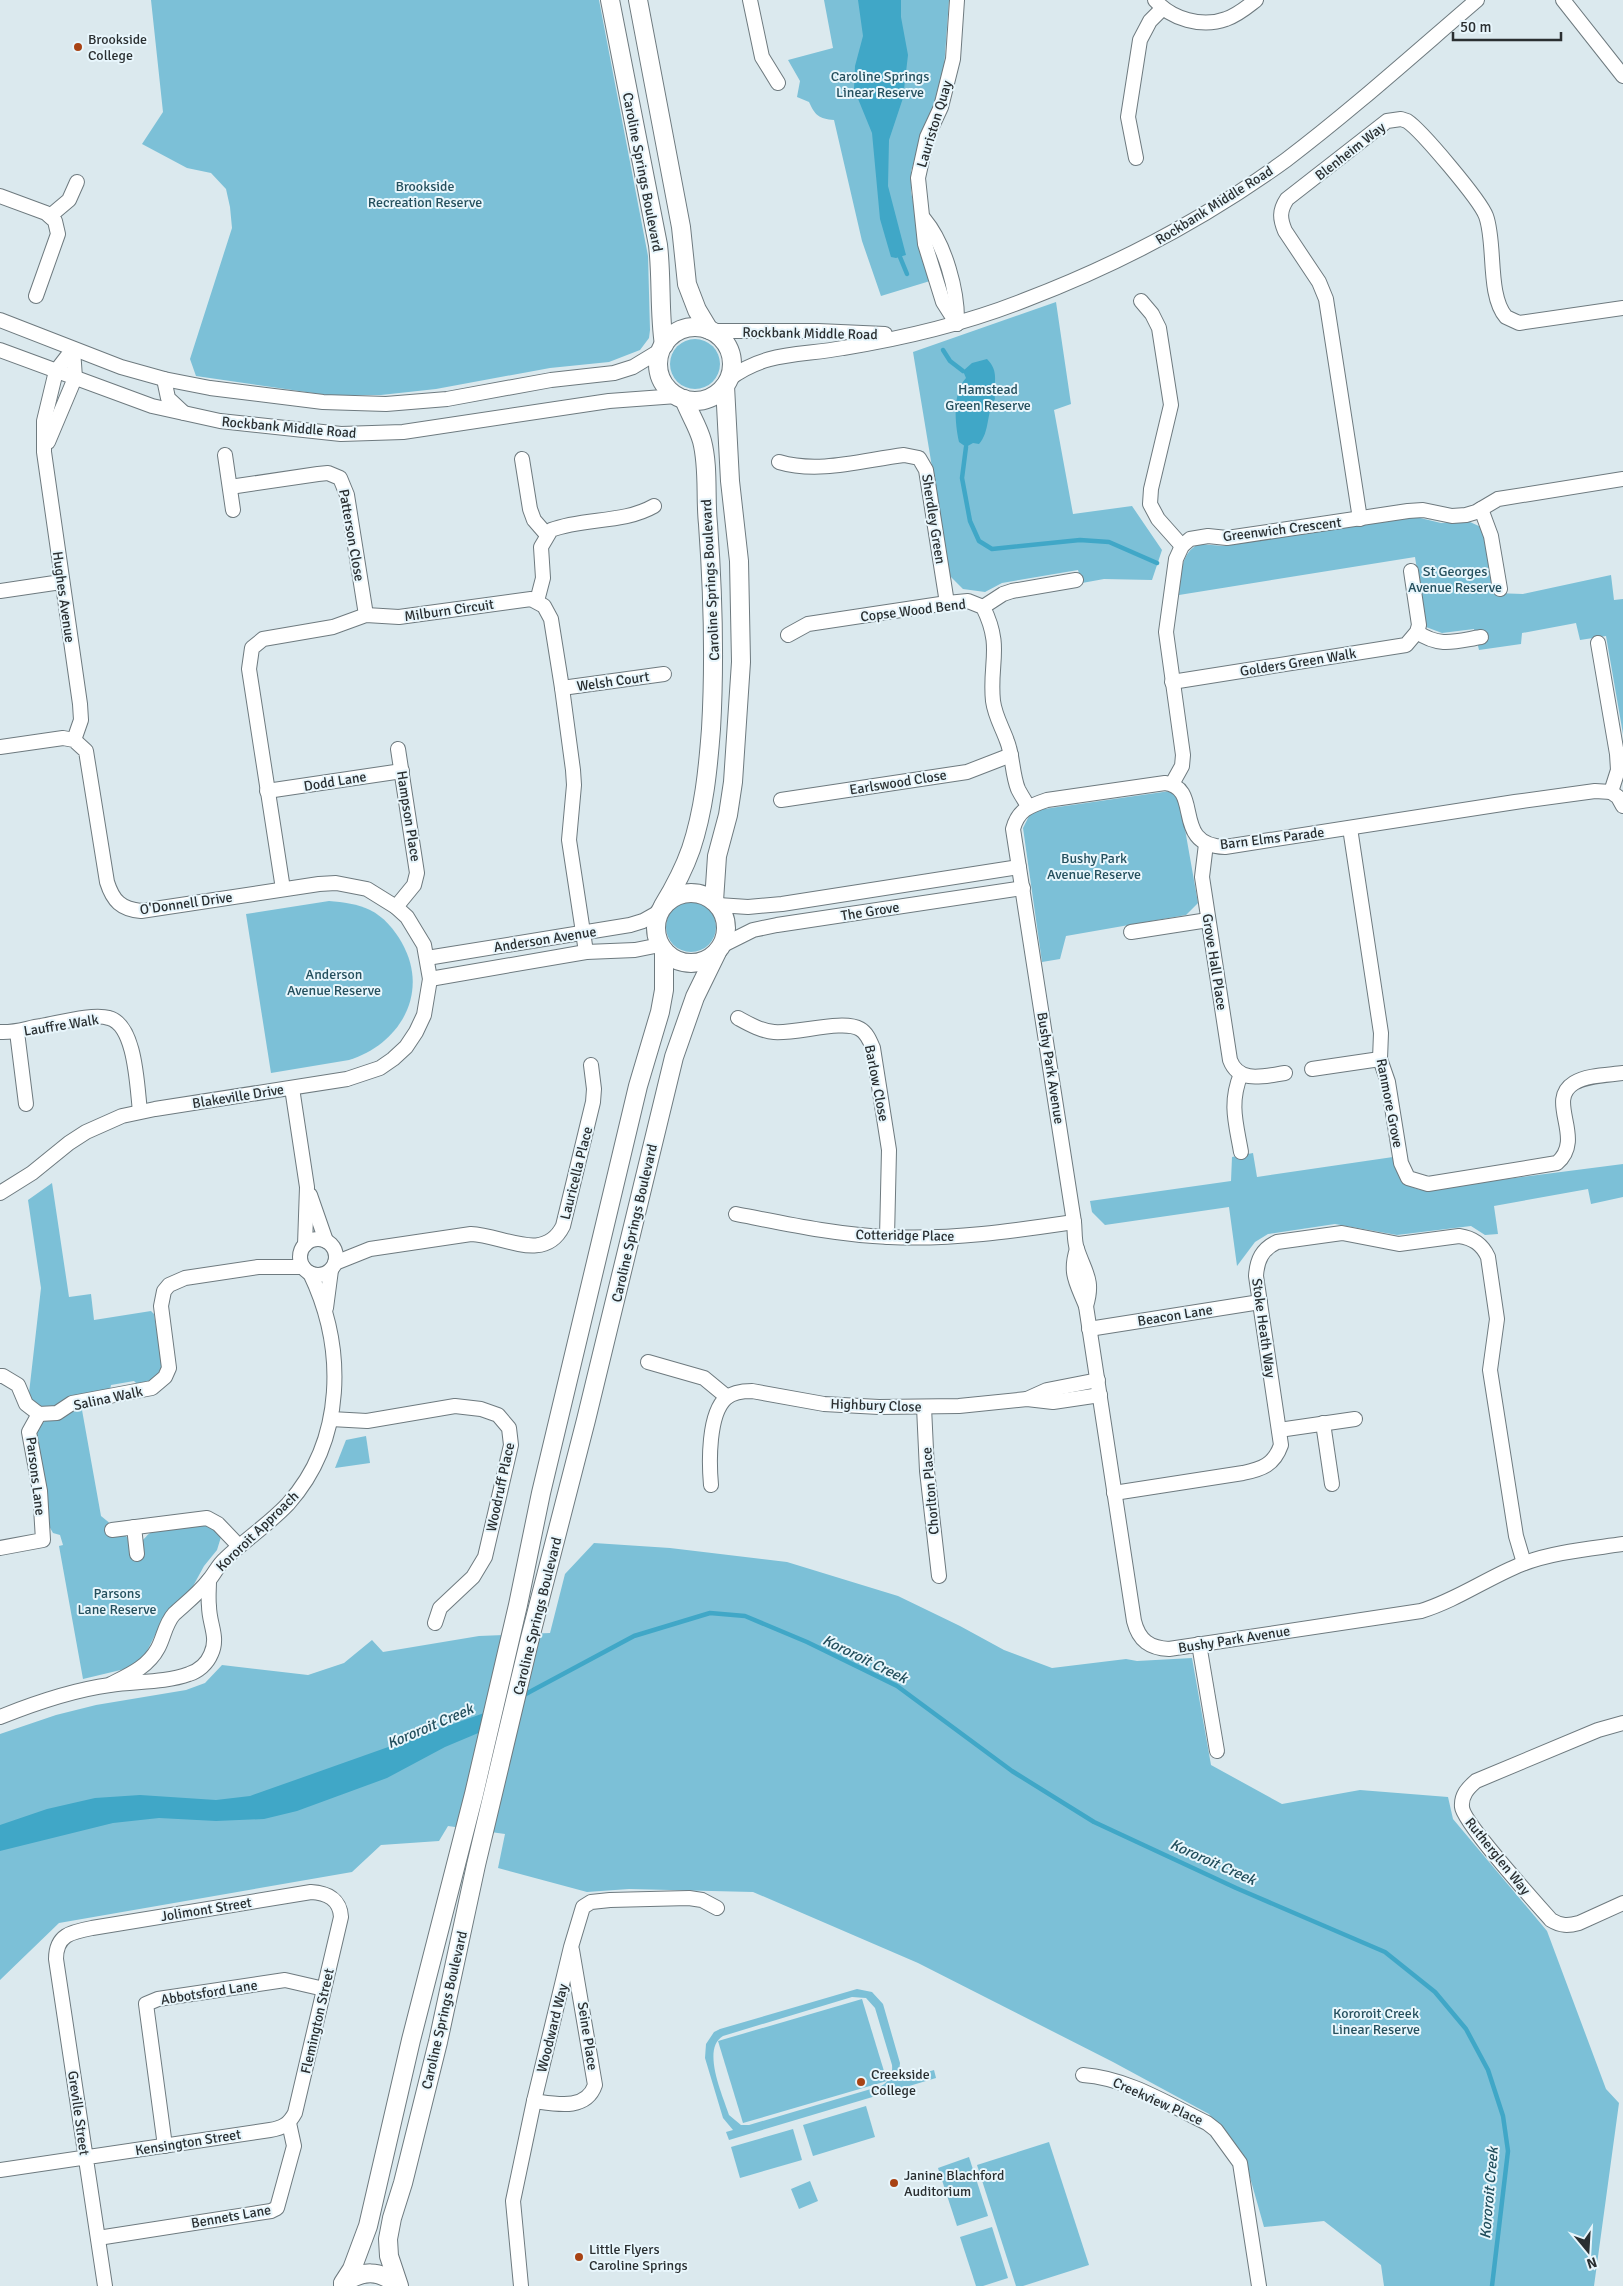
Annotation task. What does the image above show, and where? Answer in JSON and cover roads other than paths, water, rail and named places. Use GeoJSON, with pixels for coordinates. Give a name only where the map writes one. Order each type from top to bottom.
{"type":"FeatureCollection","features":[{"type":"Feature","properties":{"kind":"main road","name":"Caroline Springs Boulevard"},"geometry":{"type":"LineString","coordinates":[[610,0],[658,245],[663,348]]}},
{"type":"Feature","properties":{"kind":"main road","name":"Caroline Springs Boulevard"},"geometry":{"type":"LineString","coordinates":[[638,0],[681,227],[687,284],[697,310],[710,331]]}},
{"type":"Feature","properties":{"kind":"main road"},"geometry":{"type":"LineString","coordinates":[[699,328],[710,331],[721,338],[728,346],[732,357],[732,368],[727,383],[711,398],[702,400],[681,398],[669,390],[661,376],[659,361],[663,348],[670,337],[684,330],[699,328]]}},
{"type":"Feature","properties":{"kind":"main road","name":"Caroline Springs Boulevard"},"geometry":{"type":"LineString","coordinates":[[716,903],[718,856],[728,815],[733,782],[741,662],[739,561],[730,481],[727,383]]}},
{"type":"Feature","properties":{"kind":"main road","name":"Caroline Springs Boulevard"},"geometry":{"type":"LineString","coordinates":[[661,909],[678,879],[691,850],[700,821],[709,754],[712,704],[714,607],[705,457],[702,440],[681,398]]}},
{"type":"Feature","properties":{"kind":"main road"},"geometry":{"type":"LineString","coordinates":[[693,892],[705,895],[716,903],[724,914],[725,936],[719,949],[707,959],[690,963],[673,958],[662,948],[655,929],[661,909],[676,896],[693,892]]}},
{"type":"Feature","properties":{"kind":"main road","name":"Caroline Springs Boulevard"},"geometry":{"type":"LineString","coordinates":[[342,2285],[352,2269],[368,2226],[411,2040],[474,1794],[508,1650],[554,1437],[638,1086],[660,1012],[664,990],[662,948]]}},
{"type":"Feature","properties":{"kind":"main road","name":"Caroline Springs Boulevard"},"geometry":{"type":"LineString","coordinates":[[398,2286],[389,2256],[388,2239],[438,2042],[530,1638],[589,1411],[674,1057],[691,1006],[719,949]]}},
{"type":"Feature","properties":{"kind":"main road"},"geometry":{"type":"LineString","coordinates":[[342,2285],[354,2276],[366,2273],[379,2274],[398,2286]]}},
{"type":"Feature","properties":{"kind":"street"},"geometry":{"type":"LineString","coordinates":[[750,0],[762,57],[778,83]]}},
{"type":"Feature","properties":{"kind":"street","name":"Lauriston Quay"},"geometry":{"type":"LineString","coordinates":[[956,324],[943,302],[925,244],[924,218],[918,178],[920,161],[927,137],[941,107],[954,59],[957,0]]}},
{"type":"Feature","properties":{"kind":"street"},"geometry":{"type":"LineString","coordinates":[[1136,158],[1128,117],[1140,40],[1159,4],[1184,19],[1205,22],[1226,20],[1240,13],[1256,0]]}},
{"type":"Feature","properties":{"kind":"street","name":"Rockbank Middle Road"},"geometry":{"type":"LineString","coordinates":[[727,383],[759,361],[778,356],[841,349],[956,324],[1025,300],[1092,273],[1154,242],[1212,209],[1284,160],[1342,116],[1477,0]]}},
{"type":"Feature","properties":{"kind":"street"},"geometry":{"type":"LineString","coordinates":[[1563,0],[1623,76]]}},
{"type":"Feature","properties":{"kind":"street","name":"Blenheim Way"},"geometry":{"type":"LineString","coordinates":[[1360,519],[1326,299],[1319,282],[1281,222],[1282,207],[1287,199],[1387,121],[1401,119],[1407,121],[1472,194],[1486,216],[1497,297],[1506,317],[1520,323],[1623,308]]}},
{"type":"Feature","properties":{"kind":"street"},"geometry":{"type":"LineString","coordinates":[[50,216],[69,200],[77,182]]}},
{"type":"Feature","properties":{"kind":"street"},"geometry":{"type":"LineString","coordinates":[[0,196],[46,213],[55,220],[58,234],[36,296]]}},
{"type":"Feature","properties":{"kind":"street"},"geometry":{"type":"LineString","coordinates":[[1023,888],[1013,829],[1020,812],[1028,806],[1050,800],[1165,783],[1172,784],[1182,766],[1183,755],[1166,632],[1176,559],[1182,546],[1158,519],[1150,504],[1151,489],[1171,405],[1159,328],[1152,314],[1141,301]]}},
{"type":"Feature","properties":{"kind":"street","name":"Rockbank Middle Road"},"geometry":{"type":"LineString","coordinates":[[0,320],[73,349],[164,379],[210,388],[323,402],[386,404],[447,399],[551,380],[614,373],[634,367],[663,348]]}},
{"type":"Feature","properties":{"kind":"street","name":"Rockbank Middle Road"},"geometry":{"type":"LineString","coordinates":[[710,331],[818,331],[908,335]]}},
{"type":"Feature","properties":{"kind":"street"},"geometry":{"type":"LineString","coordinates":[[56,371],[73,349]]}},
{"type":"Feature","properties":{"kind":"street"},"geometry":{"type":"LineString","coordinates":[[44,452],[75,378],[73,349]]}},
{"type":"Feature","properties":{"kind":"street","name":"Rockbank Middle Road"},"geometry":{"type":"LineString","coordinates":[[0,350],[152,406],[220,421],[268,428],[360,434],[447,427],[567,406],[681,398]]}},
{"type":"Feature","properties":{"kind":"street","name":"Hughes Avenue"},"geometry":{"type":"LineString","coordinates":[[56,371],[44,421],[44,452],[81,714],[74,740]]}},
{"type":"Feature","properties":{"kind":"street"},"geometry":{"type":"LineString","coordinates":[[164,379],[168,398],[184,413]]}},
{"type":"Feature","properties":{"kind":"street"},"geometry":{"type":"LineString","coordinates":[[225,455],[233,510]]}},
{"type":"Feature","properties":{"kind":"street","name":"Sherdley Green"},"geometry":{"type":"LineString","coordinates":[[779,462],[795,467],[811,468],[904,455],[919,458],[926,470],[947,603]]}},
{"type":"Feature","properties":{"kind":"street"},"geometry":{"type":"LineString","coordinates":[[522,459],[530,509],[534,520],[547,535]]}},
{"type":"Feature","properties":{"kind":"street","name":"Patterson Close"},"geometry":{"type":"LineString","coordinates":[[230,487],[328,473],[340,478],[347,495],[366,615]]}},
{"type":"Feature","properties":{"kind":"street","name":"Greenwich Crescent"},"geometry":{"type":"LineString","coordinates":[[1182,546],[1197,536],[1227,538],[1424,510],[1452,516],[1466,515],[1481,509],[1498,498],[1623,479]]}},
{"type":"Feature","properties":{"kind":"street"},"geometry":{"type":"LineString","coordinates":[[586,952],[569,840],[574,778],[562,688],[551,619],[544,606],[537,601],[543,578],[541,547],[547,535],[558,528],[628,517],[654,506]]}},
{"type":"Feature","properties":{"kind":"street"},"geometry":{"type":"LineString","coordinates":[[1481,509],[1491,536],[1500,589]]}},
{"type":"Feature","properties":{"kind":"street"},"geometry":{"type":"LineString","coordinates":[[1411,571],[1419,618],[1418,632],[1436,642],[1446,643],[1481,637]]}},
{"type":"Feature","properties":{"kind":"street"},"geometry":{"type":"LineString","coordinates":[[984,607],[1003,594],[1012,591],[1076,580]]}},
{"type":"Feature","properties":{"kind":"street"},"geometry":{"type":"LineString","coordinates":[[0,591],[62,582]]}},
{"type":"Feature","properties":{"kind":"street","name":"Milburn Circuit"},"geometry":{"type":"LineString","coordinates":[[282,889],[249,669],[252,648],[264,639],[334,627],[366,615],[399,617],[524,598],[537,601]]}},
{"type":"Feature","properties":{"kind":"street","name":"Copse Wood Bend"},"geometry":{"type":"LineString","coordinates":[[788,635],[808,624],[947,603],[968,601],[984,607],[991,622],[995,641],[993,701],[998,722],[1012,755],[1018,789],[1028,806]]}},
{"type":"Feature","properties":{"kind":"street","name":"Golders Green Walk"},"geometry":{"type":"LineString","coordinates":[[1172,682],[1397,648],[1406,645],[1418,632]]}},
{"type":"Feature","properties":{"kind":"street"},"geometry":{"type":"LineString","coordinates":[[1598,643],[1617,754],[1618,770],[1611,792],[1618,797],[1623,806]]}},
{"type":"Feature","properties":{"kind":"street","name":"Welsh Court"},"geometry":{"type":"LineString","coordinates":[[562,688],[664,674]]}},
{"type":"Feature","properties":{"kind":"street"},"geometry":{"type":"LineString","coordinates":[[0,747],[63,738],[74,740]]}},
{"type":"Feature","properties":{"kind":"street","name":"O'Donnell Drive"},"geometry":{"type":"LineString","coordinates":[[74,740],[86,751],[89,759],[107,882],[113,898],[124,908],[142,911],[319,884],[353,885],[380,896],[407,917],[418,934],[429,969]]}},
{"type":"Feature","properties":{"kind":"street","name":"Hampson Place"},"geometry":{"type":"LineString","coordinates":[[396,907],[414,885],[417,873],[398,749]]}},
{"type":"Feature","properties":{"kind":"street","name":"Earlswood Close"},"geometry":{"type":"LineString","coordinates":[[781,800],[967,772],[1012,755]]}},
{"type":"Feature","properties":{"kind":"street","name":"Dodd Lane"},"geometry":{"type":"LineString","coordinates":[[268,791],[402,771]]}},
{"type":"Feature","properties":{"kind":"street","name":"Barn Elms Parade"},"geometry":{"type":"LineString","coordinates":[[1172,784],[1178,787],[1184,797],[1193,830],[1197,837],[1206,844],[1225,847],[1592,791],[1611,792]]}},
{"type":"Feature","properties":{"kind":"street","name":"Ranmore Grove"},"geometry":{"type":"LineString","coordinates":[[1350,828],[1381,1032],[1380,1058],[1388,1082],[1404,1172],[1408,1178],[1428,1184],[1556,1163],[1568,1150],[1569,1142],[1563,1106],[1563,1097],[1567,1090],[1573,1083],[1583,1079],[1623,1072]]}},
{"type":"Feature","properties":{"kind":"street","name":"Grove Hall Place"},"geometry":{"type":"LineString","coordinates":[[1206,844],[1202,877],[1208,920],[1230,1060],[1232,1066],[1241,1074]]}},
{"type":"Feature","properties":{"kind":"street","name":"The Grove"},"geometry":{"type":"LineString","coordinates":[[716,903],[748,907],[782,904],[1019,867]]}},
{"type":"Feature","properties":{"kind":"street","name":"The Grove"},"geometry":{"type":"LineString","coordinates":[[719,949],[753,930],[777,925],[1023,888]]}},
{"type":"Feature","properties":{"kind":"street","name":"Bushy Park Avenue"},"geometry":{"type":"LineString","coordinates":[[1023,888],[1074,1222],[1077,1249],[1072,1268],[1075,1281],[1086,1306],[1134,1622],[1140,1637],[1146,1643],[1159,1648],[1169,1649],[1421,1611],[1457,1597],[1498,1574],[1524,1563],[1560,1554],[1623,1544]]}},
{"type":"Feature","properties":{"kind":"street","name":"Anderson Avenue"},"geometry":{"type":"LineString","coordinates":[[429,969],[583,933],[630,926],[644,921],[661,909]]}},
{"type":"Feature","properties":{"kind":"street"},"geometry":{"type":"LineString","coordinates":[[1130,932],[1208,920]]}},
{"type":"Feature","properties":{"kind":"street","name":"Anderson Avenue"},"geometry":{"type":"LineString","coordinates":[[429,969],[586,952],[662,948]]}},
{"type":"Feature","properties":{"kind":"street","name":"Blakeville Drive"},"geometry":{"type":"LineString","coordinates":[[0,1193],[32,1173],[69,1143],[86,1132],[104,1123],[140,1111],[292,1088],[364,1074],[380,1068],[393,1059],[416,1032],[424,1014],[429,969]]}},
{"type":"Feature","properties":{"kind":"street","name":"Lauffre Walk"},"geometry":{"type":"LineString","coordinates":[[0,1032],[17,1032],[92,1018],[103,1017],[115,1021],[121,1025],[129,1038],[140,1111]]}},
{"type":"Feature","properties":{"kind":"street","name":"Barlow Close"},"geometry":{"type":"LineString","coordinates":[[738,1018],[758,1028],[773,1032],[798,1032],[836,1025],[848,1025],[860,1029],[867,1036],[873,1048],[889,1150],[887,1237]]}},
{"type":"Feature","properties":{"kind":"street"},"geometry":{"type":"LineString","coordinates":[[17,1032],[26,1104]]}},
{"type":"Feature","properties":{"kind":"street"},"geometry":{"type":"LineString","coordinates":[[1312,1069],[1380,1058]]}},
{"type":"Feature","properties":{"kind":"street","name":"Lauricella Place"},"geometry":{"type":"LineString","coordinates":[[330,1244],[370,1249],[471,1234],[483,1234],[536,1247],[552,1242],[563,1226],[593,1102],[594,1089],[591,1065]]}},
{"type":"Feature","properties":{"kind":"street"},"geometry":{"type":"LineString","coordinates":[[1240,1152],[1233,1096],[1241,1074],[1256,1077],[1285,1073]]}},
{"type":"Feature","properties":{"kind":"street"},"geometry":{"type":"LineString","coordinates":[[292,1088],[307,1187],[301,1262],[307,1270],[321,1275],[333,1266],[335,1252],[307,1187]]}},
{"type":"Feature","properties":{"kind":"street","name":"Cotteridge Place"},"geometry":{"type":"LineString","coordinates":[[736,1214],[823,1231],[887,1237],[976,1235],[1074,1222]]}},
{"type":"Feature","properties":{"kind":"street","name":"Stoke Heath Way"},"geometry":{"type":"LineString","coordinates":[[1114,1493],[1243,1473],[1264,1468],[1273,1462],[1278,1454],[1281,1445],[1256,1276],[1258,1259],[1268,1246],[1276,1242],[1342,1233],[1399,1244],[1459,1236],[1468,1238],[1484,1248],[1488,1257],[1497,1319],[1490,1370],[1516,1536],[1524,1563]]}},
{"type":"Feature","properties":{"kind":"street"},"geometry":{"type":"LineString","coordinates":[[303,1248],[315,1240],[330,1244]]}},
{"type":"Feature","properties":{"kind":"street","name":"Salina Walk"},"geometry":{"type":"LineString","coordinates":[[258,1267],[303,1248]]}},
{"type":"Feature","properties":{"kind":"street","name":"Lauricella Place"},"geometry":{"type":"LineString","coordinates":[[333,1266],[370,1249]]}},
{"type":"Feature","properties":{"kind":"street","name":"Kororoit Approach"},"geometry":{"type":"LineString","coordinates":[[0,1717],[52,1698],[111,1684],[137,1672],[149,1661],[158,1648],[165,1628],[173,1616],[209,1580],[223,1560],[287,1504],[303,1484],[325,1445],[331,1419],[335,1380],[326,1309],[333,1266]]}},
{"type":"Feature","properties":{"kind":"street","name":"Salina Walk"},"geometry":{"type":"LineString","coordinates":[[39,1414],[57,1413],[72,1403],[142,1391],[159,1384],[165,1378],[169,1368],[161,1306],[164,1291],[169,1285],[185,1278],[258,1267],[307,1270]]}},
{"type":"Feature","properties":{"kind":"street","name":"Kororoit Approach"},"geometry":{"type":"LineString","coordinates":[[307,1270],[326,1309]]}},
{"type":"Feature","properties":{"kind":"street","name":"Beacon Lane"},"geometry":{"type":"LineString","coordinates":[[1089,1328],[1260,1302]]}},
{"type":"Feature","properties":{"kind":"street"},"geometry":{"type":"LineString","coordinates":[[648,1362],[704,1378],[727,1397],[717,1413],[710,1446],[711,1485]]}},
{"type":"Feature","properties":{"kind":"street"},"geometry":{"type":"LineString","coordinates":[[0,1376],[18,1385],[26,1404],[39,1414]]}},
{"type":"Feature","properties":{"kind":"street","name":"Highbury Close"},"geometry":{"type":"LineString","coordinates":[[1027,1400],[1047,1390],[1098,1380]]}},
{"type":"Feature","properties":{"kind":"street","name":"Highbury Close"},"geometry":{"type":"LineString","coordinates":[[727,1397],[743,1391],[752,1391],[824,1404],[924,1407],[1027,1400],[1053,1402],[1100,1395]]}},
{"type":"Feature","properties":{"kind":"street","name":"Woodruff Place"},"geometry":{"type":"LineString","coordinates":[[331,1419],[366,1421],[455,1406],[468,1406],[498,1416],[509,1428],[511,1436],[509,1457],[484,1557],[473,1577],[440,1608],[434,1623]]}},
{"type":"Feature","properties":{"kind":"street","name":"Chorlton Place"},"geometry":{"type":"LineString","coordinates":[[924,1407],[927,1470],[939,1576]]}},
{"type":"Feature","properties":{"kind":"street","name":"Parsons Lane"},"geometry":{"type":"LineString","coordinates":[[0,1548],[43,1540],[40,1491],[29,1432],[39,1414]]}},
{"type":"Feature","properties":{"kind":"street"},"geometry":{"type":"LineString","coordinates":[[1279,1430],[1323,1422],[1355,1419]]}},
{"type":"Feature","properties":{"kind":"street"},"geometry":{"type":"LineString","coordinates":[[1323,1422],[1332,1484]]}},
{"type":"Feature","properties":{"kind":"street"},"geometry":{"type":"LineString","coordinates":[[112,1530],[207,1518],[218,1524],[239,1546]]}},
{"type":"Feature","properties":{"kind":"street"},"geometry":{"type":"LineString","coordinates":[[134,1527],[138,1554]]}},
{"type":"Feature","properties":{"kind":"street","name":"Kororoit Approach"},"geometry":{"type":"LineString","coordinates":[[111,1684],[134,1684],[163,1679],[189,1674],[200,1668],[210,1656],[215,1646],[215,1634],[209,1603],[209,1580]]}},
{"type":"Feature","properties":{"kind":"street"},"geometry":{"type":"LineString","coordinates":[[186,1603],[201,1601],[209,1603]]}},
{"type":"Feature","properties":{"kind":"street"},"geometry":{"type":"LineString","coordinates":[[1199,1644],[1217,1751]]}},
{"type":"Feature","properties":{"kind":"street"},"geometry":{"type":"LineString","coordinates":[[149,1661],[152,1674],[163,1679]]}},
{"type":"Feature","properties":{"kind":"street","name":"Rutherglen Way"},"geometry":{"type":"LineString","coordinates":[[1623,1723],[1598,1730],[1476,1781],[1465,1792],[1462,1808],[1471,1826],[1551,1920],[1558,1924],[1572,1925],[1623,1903]]}},
{"type":"Feature","properties":{"kind":"street","name":"Jolimont Street"},"geometry":{"type":"LineString","coordinates":[[60,1941],[74,1932],[92,1928],[311,1892],[328,1895],[338,1905],[341,1917]]}},
{"type":"Feature","properties":{"kind":"street","name":"Woodward Way"},"geometry":{"type":"LineString","coordinates":[[521,2286],[513,2201],[534,2101],[571,1947],[583,1907],[592,1902],[689,1898],[702,1900],[717,1908]]}},
{"type":"Feature","properties":{"kind":"street","name":"Flemington Street"},"geometry":{"type":"LineString","coordinates":[[288,2123],[295,2113],[341,1917]]}},
{"type":"Feature","properties":{"kind":"street","name":"Greville Street"},"geometry":{"type":"LineString","coordinates":[[60,1941],[56,1949],[56,1959],[105,2286]]}},
{"type":"Feature","properties":{"kind":"street","name":"Seine Place"},"geometry":{"type":"LineString","coordinates":[[534,2101],[562,2105],[583,2101],[592,2095],[595,2085],[577,1969],[571,1947]]}},
{"type":"Feature","properties":{"kind":"street","name":"Abbotsford Lane"},"geometry":{"type":"LineString","coordinates":[[165,2146],[146,2004],[158,1999],[285,1980],[324,1989]]}},
{"type":"Feature","properties":{"kind":"street","name":"Creekview Place"},"geometry":{"type":"LineString","coordinates":[[1083,2075],[1101,2076],[1120,2082],[1207,2123],[1216,2130],[1234,2154],[1242,2172],[1259,2286]]}},
{"type":"Feature","properties":{"kind":"street","name":"Kensington Street"},"geometry":{"type":"LineString","coordinates":[[0,2170],[275,2129],[288,2123]]}},
{"type":"Feature","properties":{"kind":"street","name":"Bennets Lane"},"geometry":{"type":"LineString","coordinates":[[98,2238],[271,2211],[278,2208],[294,2146],[288,2123]]}},
{"type":"Feature","properties":{"kind":"waterway"},"geometry":{"type":"LineString","coordinates":[[900,257],[907,274]]}},
{"type":"Feature","properties":{"kind":"waterway"},"geometry":{"type":"LineString","coordinates":[[943,350],[950,361],[963,371]]}},
{"type":"Feature","properties":{"kind":"waterway"},"geometry":{"type":"LineString","coordinates":[[966,447],[962,478],[970,521],[979,541],[992,549],[1080,540],[1109,542],[1157,563]]}},
{"type":"Feature","properties":{"kind":"waterway","name":"Kororoit Creek"},"geometry":{"type":"LineString","coordinates":[[522,1696],[634,1636],[710,1613],[745,1616],[807,1642],[897,1686],[1012,1771],[1094,1822],[1236,1888],[1385,1952],[1435,1992],[1466,2029],[1488,2070],[1503,2116],[1508,2151],[1492,2286]]}},
{"type":"Feature","properties":{"kind":"place","name":"Brookside College"},"geometry":{"type":"Point","coordinates":[78,47]}},
{"type":"Feature","properties":{"kind":"place","name":"Creekside College"},"geometry":{"type":"Point","coordinates":[861,2082]}},
{"type":"Feature","properties":{"kind":"place","name":"Janine Blachford Auditorium"},"geometry":{"type":"Point","coordinates":[894,2183]}},
{"type":"Feature","properties":{"kind":"place","name":"Little Flyers Caroline Springs"},"geometry":{"type":"Point","coordinates":[579,2257]}},
{"type":"Feature","properties":{"kind":"park label","name":"Caroline Springs Linear Reserve"},"geometry":{"type":"Point","coordinates":[880,84]}},
{"type":"Feature","properties":{"kind":"park label","name":"Brookside Recreation Reserve"},"geometry":{"type":"Point","coordinates":[425,194]}},
{"type":"Feature","properties":{"kind":"park label","name":"Hamstead Green Reserve"},"geometry":{"type":"Point","coordinates":[988,398]}},
{"type":"Feature","properties":{"kind":"park label","name":"St Georges Avenue Reserve"},"geometry":{"type":"Point","coordinates":[1455,580]}},
{"type":"Feature","properties":{"kind":"park label","name":"Bushy Park Avenue Reserve"},"geometry":{"type":"Point","coordinates":[1094,866]}},
{"type":"Feature","properties":{"kind":"park label","name":"Anderson Avenue Reserve"},"geometry":{"type":"Point","coordinates":[334,982]}},
{"type":"Feature","properties":{"kind":"park label","name":"Parsons Lane Reserve"},"geometry":{"type":"Point","coordinates":[117,1602]}},
{"type":"Feature","properties":{"kind":"park label","name":"Kororoit Creek Linear Reserve"},"geometry":{"type":"Point","coordinates":[1376,2022]}}]}
